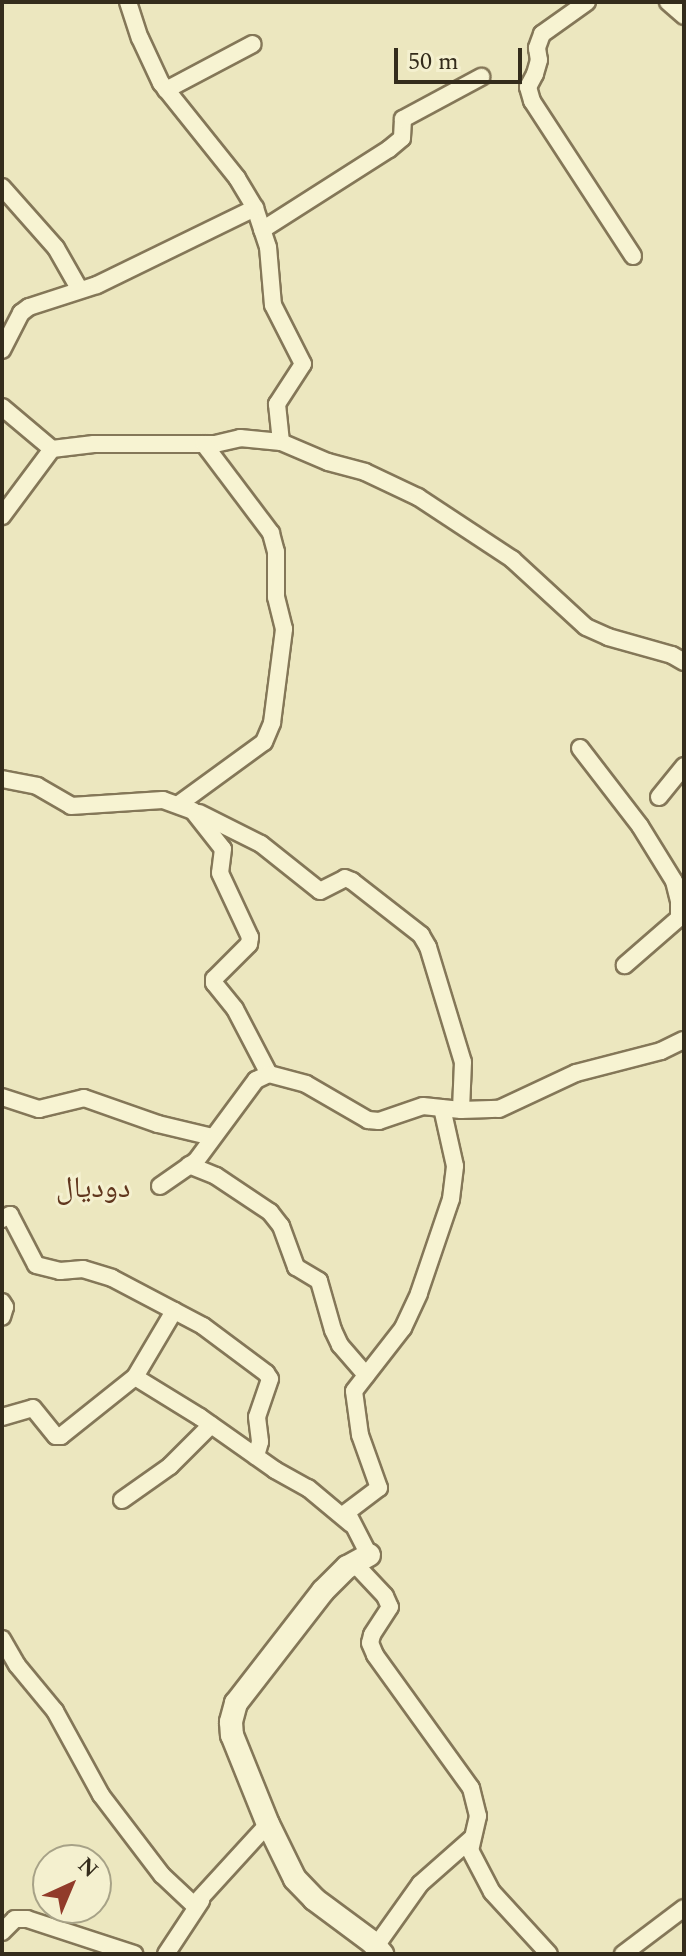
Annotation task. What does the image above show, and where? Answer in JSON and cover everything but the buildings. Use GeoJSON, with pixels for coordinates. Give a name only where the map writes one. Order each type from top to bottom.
{"type":"FeatureCollection","features":[{"type":"Feature","properties":{"kind":"street"},"geometry":{"type":"LineString","coordinates":[[128,2],[140,38],[166,90],[221,157],[255,208],[273,270],[270,287],[273,305],[303,364],[277,404],[281,442]]}},
{"type":"Feature","properties":{"kind":"street"},"geometry":{"type":"LineString","coordinates":[[587,2],[542,34],[537,48],[539,60],[528,87],[532,101],[633,256]]}},
{"type":"Feature","properties":{"kind":"street"},"geometry":{"type":"LineString","coordinates":[[668,2],[684,16]]}},
{"type":"Feature","properties":{"kind":"street"},"geometry":{"type":"LineString","coordinates":[[166,90],[253,44]]}},
{"type":"Feature","properties":{"kind":"street"},"geometry":{"type":"LineString","coordinates":[[262,230],[389,149],[402,138],[403,119],[481,77]]}},
{"type":"Feature","properties":{"kind":"street"},"geometry":{"type":"LineString","coordinates":[[2,187],[56,248],[80,290]]}},
{"type":"Feature","properties":{"kind":"street"},"geometry":{"type":"LineString","coordinates":[[2,350],[29,307],[80,290],[178,248],[255,208]]}},
{"type":"Feature","properties":{"kind":"street"},"geometry":{"type":"LineString","coordinates":[[2,407],[52,449]]}},
{"type":"Feature","properties":{"kind":"street"},"geometry":{"type":"LineString","coordinates":[[2,516],[52,449],[94,444],[204,444],[240,438],[281,442],[328,462],[365,472],[418,497],[512,559],[586,627],[608,637],[672,655],[684,662]]}},
{"type":"Feature","properties":{"kind":"street"},"geometry":{"type":"LineString","coordinates":[[186,808],[264,742],[272,723],[284,629],[276,597],[276,552],[271,533],[204,444]]}},
{"type":"Feature","properties":{"kind":"street"},"geometry":{"type":"LineString","coordinates":[[580,748],[625,803],[679,880],[679,918],[625,965]]}},
{"type":"Feature","properties":{"kind":"street"},"geometry":{"type":"LineString","coordinates":[[659,797],[684,766]]}},
{"type":"Feature","properties":{"kind":"street"},"geometry":{"type":"LineString","coordinates":[[2,779],[37,786],[71,806],[163,800],[261,844],[320,891],[345,878],[352,881],[421,935],[428,947],[463,1062],[461,1110]]}},
{"type":"Feature","properties":{"kind":"street"},"geometry":{"type":"LineString","coordinates":[[186,808],[223,849],[220,873],[250,937],[249,944],[214,979],[214,983],[235,1009],[269,1074]]}},
{"type":"Feature","properties":{"kind":"street"},"geometry":{"type":"LineString","coordinates":[[160,1186],[189,1165],[256,1080],[269,1074],[306,1084],[368,1120],[379,1121],[423,1106],[461,1110],[499,1109],[576,1073],[661,1051],[684,1040]]}},
{"type":"Feature","properties":{"kind":"street"},"geometry":{"type":"LineString","coordinates":[[2,1097],[39,1109],[84,1098],[158,1124],[212,1137]]}},
{"type":"Feature","properties":{"kind":"street"},"geometry":{"type":"LineString","coordinates":[[442,1108],[455,1166],[451,1199],[408,1316],[354,1391],[360,1435],[379,1488],[347,1512],[362,1559],[390,1607],[372,1635],[370,1643],[375,1655],[471,1788],[478,1816],[470,1850],[492,1892],[516,1922],[549,1954]]}},
{"type":"Feature","properties":{"kind":"street"},"geometry":{"type":"LineString","coordinates":[[189,1165],[216,1176],[270,1212],[281,1226],[296,1267],[319,1281],[340,1345],[366,1375]]}},
{"type":"Feature","properties":{"kind":"street"},"geometry":{"type":"LineString","coordinates":[[2,1219],[10,1215],[36,1265],[60,1271],[94,1271],[203,1326],[270,1379],[257,1417],[260,1442],[256,1456]]}},
{"type":"Feature","properties":{"kind":"street"},"geometry":{"type":"LineString","coordinates":[[2,1302],[5,1307],[2,1317]]}},
{"type":"Feature","properties":{"kind":"street"},"geometry":{"type":"LineString","coordinates":[[2,1417],[33,1408],[56,1436],[61,1436],[135,1377],[174,1311]]}},
{"type":"Feature","properties":{"kind":"street"},"geometry":{"type":"LineString","coordinates":[[135,1377],[308,1488],[352,1525]]}},
{"type":"Feature","properties":{"kind":"street"},"geometry":{"type":"LineString","coordinates":[[122,1500],[170,1466],[211,1425]]}},
{"type":"Feature","properties":{"kind":"street"},"geometry":{"type":"LineString","coordinates":[[362,1559],[323,1591],[236,1703],[231,1722],[232,1735],[268,1824],[295,1879],[314,1899],[379,1950],[420,1884],[471,1839]]}},
{"type":"Feature","properties":{"kind":"street"},"geometry":{"type":"LineString","coordinates":[[2,1639],[17,1665],[55,1711],[93,1782],[125,1828],[162,1875],[194,1905],[201,1901]]}},
{"type":"Feature","properties":{"kind":"street"},"geometry":{"type":"LineString","coordinates":[[166,1954],[201,1901],[268,1824]]}},
{"type":"Feature","properties":{"kind":"street"},"geometry":{"type":"LineString","coordinates":[[623,1954],[684,1908]]}},
{"type":"Feature","properties":{"kind":"street"},"geometry":{"type":"LineString","coordinates":[[2,1932],[15,1919],[27,1919],[134,1954]]}},
{"type":"Feature","properties":{"kind":"district","name":"دودیال"},"geometry":{"type":"Point","coordinates":[93,1188]}}]}
